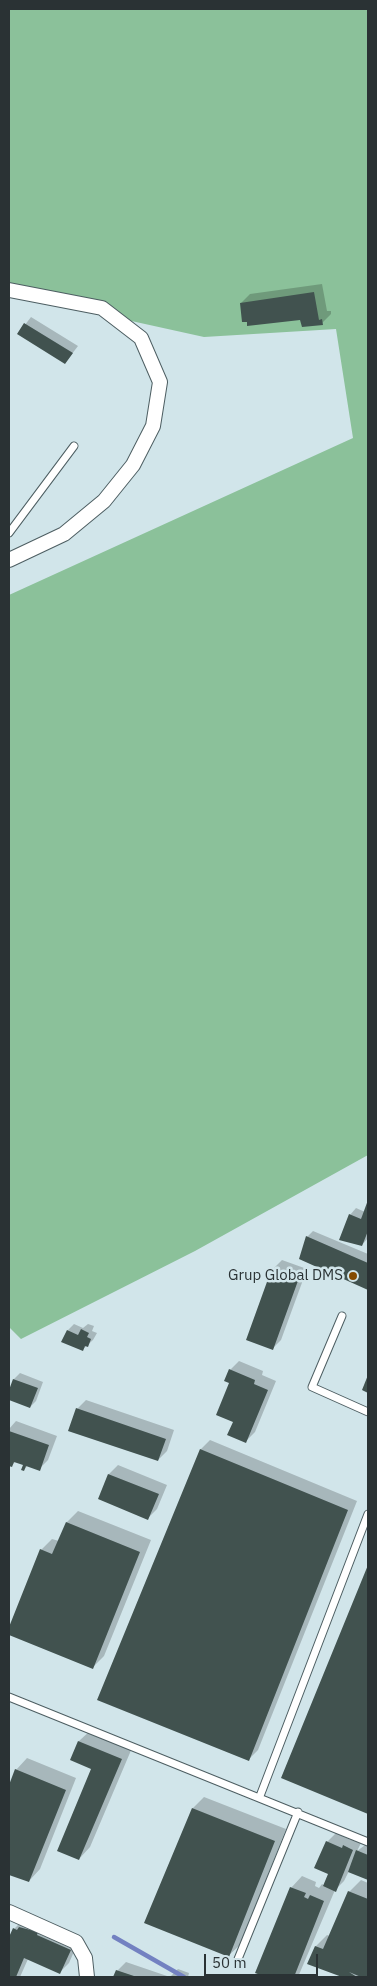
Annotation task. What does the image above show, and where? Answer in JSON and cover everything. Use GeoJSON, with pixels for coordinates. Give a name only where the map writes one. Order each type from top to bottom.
{"type":"FeatureCollection","features":[{"type":"Feature","properties":{"kind":"street"},"geometry":{"type":"LineString","coordinates":[[9,290],[102,308],[141,338],[160,382],[153,426],[133,465],[104,500],[64,534],[9,560]]}},
{"type":"Feature","properties":{"kind":"street"},"geometry":{"type":"LineString","coordinates":[[9,1912],[76,1942],[84,1958],[87,1977]]}},
{"type":"Feature","properties":{"kind":"street"},"geometry":{"type":"LineString","coordinates":[[77,1977],[84,1958]]}},
{"type":"Feature","properties":{"kind":"lane"},"geometry":{"type":"LineString","coordinates":[[9,533],[74,446]]}},
{"type":"Feature","properties":{"kind":"lane"},"geometry":{"type":"LineString","coordinates":[[342,1316],[312,1387],[368,1412]]}},
{"type":"Feature","properties":{"kind":"lane"},"geometry":{"type":"LineString","coordinates":[[260,1796],[368,1514]]}},
{"type":"Feature","properties":{"kind":"lane"},"geometry":{"type":"LineString","coordinates":[[9,1697],[260,1796],[368,1842]]}},
{"type":"Feature","properties":{"kind":"lane"},"geometry":{"type":"LineString","coordinates":[[238,1960],[298,1812]]}},
{"type":"Feature","properties":{"kind":"green space"},"geometry":{"type":"Polygon","coordinates":[[[9,9],[368,9],[368,1155],[195,1251],[21,1339],[9,1327],[9,595],[353,438],[336,329],[204,337],[9,294],[9,9]]]}},
{"type":"Feature","properties":{"kind":"building"},"geometry":{"type":"Polygon","coordinates":[[[314,292],[319,320],[322,319],[323,325],[302,327],[300,320],[247,326],[247,322],[242,322],[240,303],[314,292]]]}},
{"type":"Feature","properties":{"kind":"building"},"geometry":{"type":"Polygon","coordinates":[[[24,323],[73,353],[65,364],[17,334],[24,323]]]}},
{"type":"Feature","properties":{"kind":"building"},"geometry":{"type":"Polygon","coordinates":[[[368,1200],[368,1231],[362,1246],[339,1240],[349,1214],[361,1219],[368,1200]]]}},
{"type":"Feature","properties":{"kind":"building","name":"Grup Global DMS"},"geometry":{"type":"Polygon","coordinates":[[[306,1236],[368,1263],[368,1290],[299,1259],[306,1236]]]}},
{"type":"Feature","properties":{"kind":"building"},"geometry":{"type":"Polygon","coordinates":[[[272,1268],[299,1278],[273,1350],[246,1340],[272,1268]]]}},
{"type":"Feature","properties":{"kind":"building"},"geometry":{"type":"Polygon","coordinates":[[[81,1329],[89,1333],[87,1337],[91,1339],[88,1347],[85,1346],[83,1351],[61,1342],[67,1330],[78,1335],[81,1329]]]}},
{"type":"Feature","properties":{"kind":"building"},"geometry":{"type":"Polygon","coordinates":[[[229,1369],[255,1380],[254,1384],[268,1390],[246,1443],[227,1435],[233,1422],[216,1415],[229,1383],[224,1381],[229,1369]]]}},
{"type":"Feature","properties":{"kind":"building"},"geometry":{"type":"Polygon","coordinates":[[[368,1375],[368,1393],[362,1390],[368,1375]]]}},
{"type":"Feature","properties":{"kind":"building"},"geometry":{"type":"Polygon","coordinates":[[[13,1379],[38,1388],[30,1408],[9,1400],[9,1390],[13,1379]]]}},
{"type":"Feature","properties":{"kind":"building"},"geometry":{"type":"Polygon","coordinates":[[[76,1408],[166,1439],[158,1461],[68,1431],[76,1408]]]}},
{"type":"Feature","properties":{"kind":"building"},"geometry":{"type":"Polygon","coordinates":[[[9,1431],[49,1445],[40,1471],[26,1466],[24,1471],[21,1470],[23,1465],[14,1462],[12,1467],[9,1466],[9,1431]]]}},
{"type":"Feature","properties":{"kind":"building"},"geometry":{"type":"Polygon","coordinates":[[[200,1449],[348,1510],[249,1761],[97,1700],[200,1449]]]}},
{"type":"Feature","properties":{"kind":"building"},"geometry":{"type":"Polygon","coordinates":[[[108,1474],[159,1494],[148,1520],[98,1499],[108,1474]]]}},
{"type":"Feature","properties":{"kind":"building"},"geometry":{"type":"Polygon","coordinates":[[[66,1522],[140,1552],[93,1669],[9,1635],[9,1627],[40,1549],[52,1554],[66,1522]]]}},
{"type":"Feature","properties":{"kind":"building"},"geometry":{"type":"Polygon","coordinates":[[[368,1565],[368,1814],[281,1778],[368,1565]]]}},
{"type":"Feature","properties":{"kind":"building"},"geometry":{"type":"Polygon","coordinates":[[[78,1741],[122,1759],[79,1860],[57,1851],[91,1769],[70,1760],[78,1741]]]}},
{"type":"Feature","properties":{"kind":"building"},"geometry":{"type":"Polygon","coordinates":[[[15,1769],[66,1790],[29,1882],[9,1875],[9,1785],[15,1769]]]}},
{"type":"Feature","properties":{"kind":"building"},"geometry":{"type":"Polygon","coordinates":[[[192,1808],[275,1841],[229,1957],[144,1923],[192,1808]]]}},
{"type":"Feature","properties":{"kind":"building"},"geometry":{"type":"Polygon","coordinates":[[[326,1841],[342,1848],[343,1845],[353,1850],[336,1892],[323,1886],[328,1874],[314,1868],[326,1841]]]}},
{"type":"Feature","properties":{"kind":"building"},"geometry":{"type":"Polygon","coordinates":[[[356,1850],[368,1855],[368,1880],[348,1872],[356,1850]]]}},
{"type":"Feature","properties":{"kind":"building"},"geometry":{"type":"Polygon","coordinates":[[[290,1887],[306,1893],[304,1897],[308,1899],[310,1895],[324,1901],[294,1977],[266,1977],[255,1973],[290,1887]]]}},
{"type":"Feature","properties":{"kind":"building"},"geometry":{"type":"Polygon","coordinates":[[[348,1891],[368,1899],[368,1977],[361,1977],[349,1972],[357,1977],[342,1977],[307,1964],[315,1946],[323,1949],[348,1891]]]}},
{"type":"Feature","properties":{"kind":"building"},"geometry":{"type":"Polygon","coordinates":[[[19,1927],[38,1932],[37,1935],[71,1950],[60,1974],[24,1958],[16,1977],[9,1977],[9,1937],[13,1928],[17,1930],[19,1927]]]}},
{"type":"Feature","properties":{"kind":"building"},"geometry":{"type":"Polygon","coordinates":[[[116,1970],[137,1977],[113,1977],[116,1970]]]}},
{"type":"Feature","properties":{"kind":"waterway"},"geometry":{"type":"LineString","coordinates":[[114,1937],[184,1977]]}},
{"type":"Feature","properties":{"kind":"place","name":"Grup Global DMS"},"geometry":{"type":"Point","coordinates":[353,1276]}}]}
